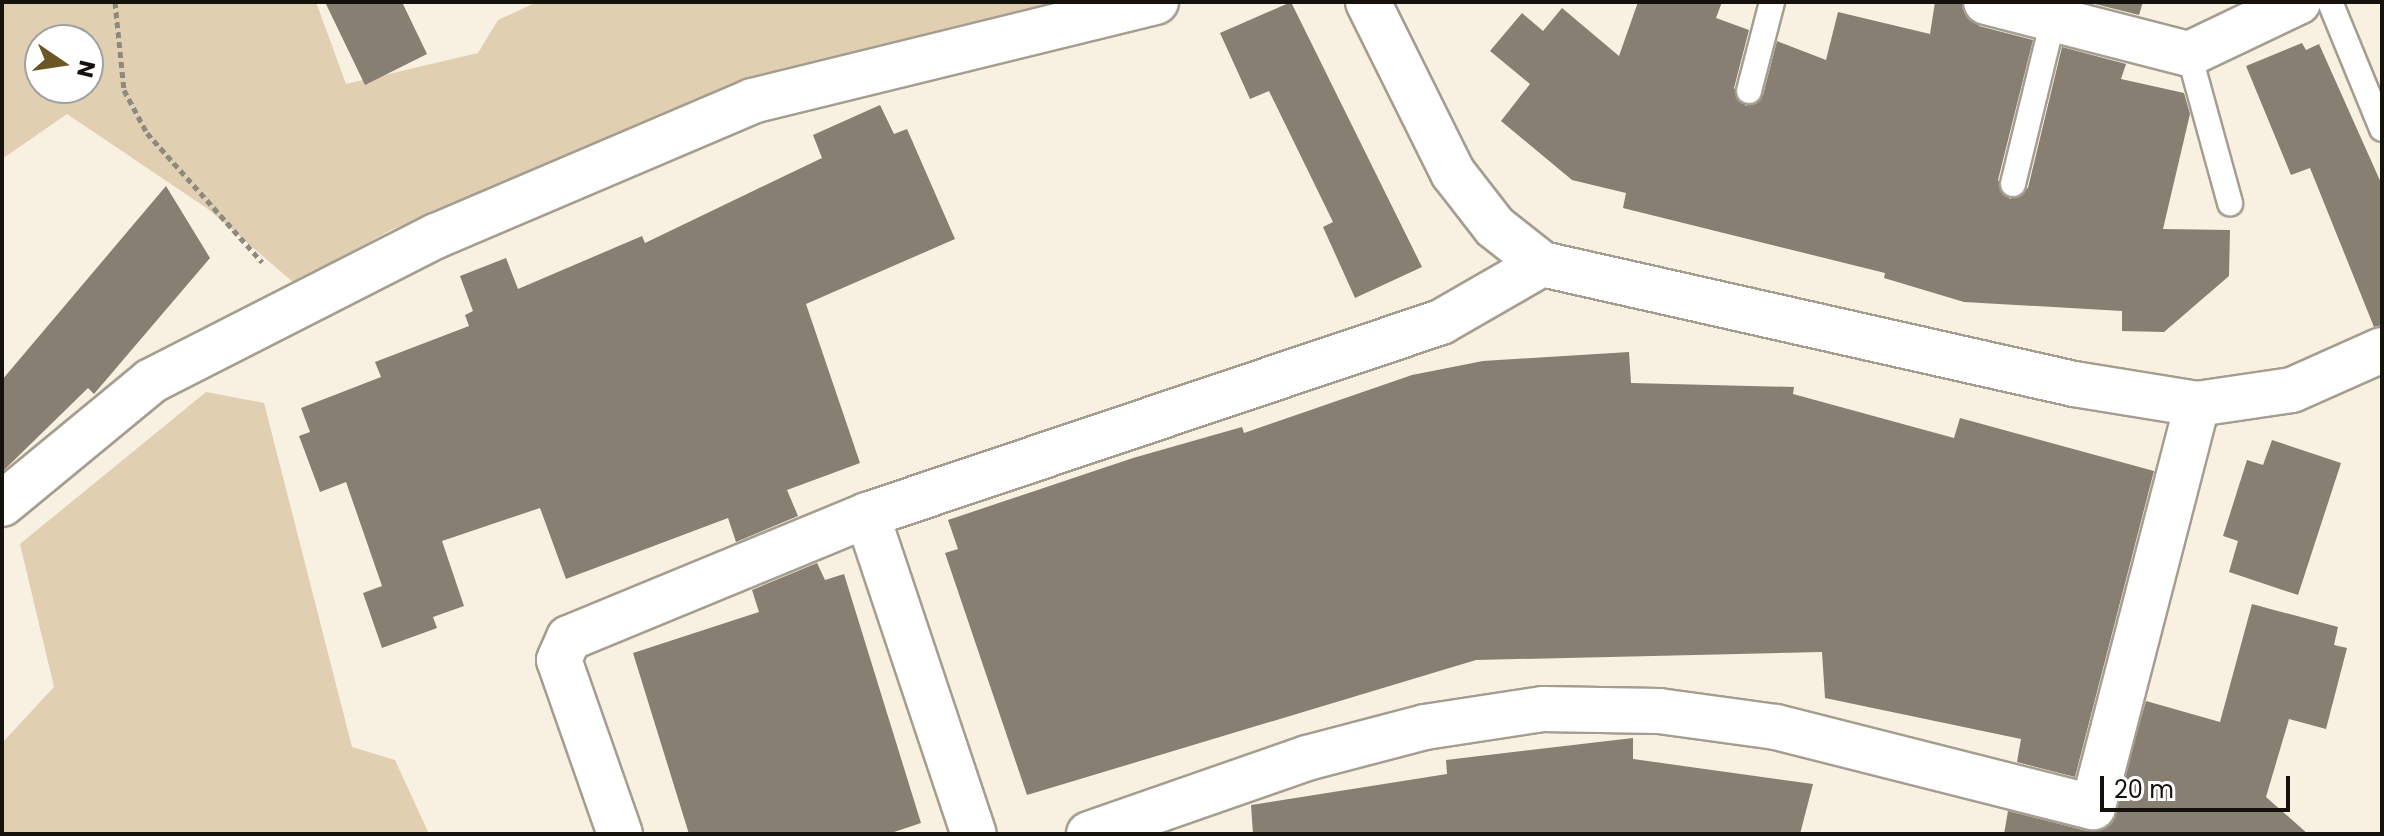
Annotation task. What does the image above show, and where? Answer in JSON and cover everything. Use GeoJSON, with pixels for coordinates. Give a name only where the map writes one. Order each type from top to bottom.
{"type":"FeatureCollection","features":[{"type":"Feature","properties":{"kind":"street"},"geometry":{"type":"LineString","coordinates":[[2,504],[151,381],[299,308],[391,255],[752,101],[1156,2]]}},
{"type":"Feature","properties":{"kind":"street"},"geometry":{"type":"LineString","coordinates":[[1986,2],[2189,54],[2298,2]]}},
{"type":"Feature","properties":{"kind":"street"},"geometry":{"type":"LineString","coordinates":[[1375,4],[1453,173],[1495,227],[1542,264],[2074,384],[2197,404],[2292,390],[2382,350]]}},
{"type":"Feature","properties":{"kind":"street"},"geometry":{"type":"LineString","coordinates":[[620,834],[559,660],[569,638],[867,515],[1441,322],[1542,264]]}},
{"type":"Feature","properties":{"kind":"street"},"geometry":{"type":"LineString","coordinates":[[1089,834],[1307,758],[1425,727],[1543,709],[1659,711],[1776,727],[2093,807],[2197,404]]}},
{"type":"Feature","properties":{"kind":"street"},"geometry":{"type":"LineString","coordinates":[[867,515],[974,834]]}},
{"type":"Feature","properties":{"kind":"lane"},"geometry":{"type":"LineString","coordinates":[[1749,91],[1772,2]]}},
{"type":"Feature","properties":{"kind":"lane"},"geometry":{"type":"LineString","coordinates":[[2330,2],[2382,129]]}},
{"type":"Feature","properties":{"kind":"lane"},"geometry":{"type":"LineString","coordinates":[[2013,184],[2053,20]]}},
{"type":"Feature","properties":{"kind":"lane"},"geometry":{"type":"LineString","coordinates":[[2189,54],[2230,203]]}},
{"type":"Feature","properties":{"kind":"path"},"geometry":{"type":"LineString","coordinates":[[115,2],[118,66],[147,133],[299,308]]}},
{"type":"Feature","properties":{"kind":"shaded area"},"geometry":{"type":"Polygon","coordinates":[[[2,2],[316,2],[346,84],[478,53],[498,20],[537,2],[1062,2],[735,84],[391,230],[294,283],[208,209],[67,114],[2,159],[2,2]]]}},
{"type":"Feature","properties":{"kind":"shaded area"},"geometry":{"type":"Polygon","coordinates":[[[206,392],[264,403],[352,747],[395,760],[429,834],[2,834],[2,743],[54,687],[20,544],[206,392]]]}},
{"type":"Feature","properties":{"kind":"building"},"geometry":{"type":"Polygon","coordinates":[[[325,2],[402,2],[427,54],[365,85],[325,2]]]}},
{"type":"Feature","properties":{"kind":"building"},"geometry":{"type":"Polygon","coordinates":[[[1291,2],[1422,267],[1355,298],[1323,227],[1333,222],[1269,91],[1250,99],[1220,33],[1291,2]]]}},
{"type":"Feature","properties":{"kind":"building"},"geometry":{"type":"Polygon","coordinates":[[[1638,2],[1722,2],[1716,18],[1749,30],[1734,88],[1746,106],[1763,95],[1777,41],[1826,60],[1838,12],[1930,34],[1935,2],[1962,2],[1979,26],[2033,40],[1998,180],[2010,199],[2028,188],[2062,47],[2126,64],[2121,79],[2184,93],[2190,114],[2163,229],[2230,230],[2229,276],[2164,332],[2122,331],[2122,311],[1964,302],[1884,278],[1885,273],[1623,208],[1626,193],[1572,180],[1501,121],[1530,84],[1490,51],[1522,13],[1543,31],[1562,8],[1619,56],[1638,2]]]}},
{"type":"Feature","properties":{"kind":"building"},"geometry":{"type":"Polygon","coordinates":[[[2087,2],[2143,2],[2139,15],[2087,2]]]}},
{"type":"Feature","properties":{"kind":"building"},"geometry":{"type":"Polygon","coordinates":[[[2302,43],[2306,50],[2319,44],[2382,185],[2382,325],[2374,327],[2310,168],[2291,175],[2246,66],[2302,43]]]}},
{"type":"Feature","properties":{"kind":"building"},"geometry":{"type":"Polygon","coordinates":[[[880,105],[894,134],[907,129],[955,239],[806,304],[860,463],[787,490],[798,516],[736,542],[728,518],[566,579],[540,508],[442,541],[464,606],[433,617],[437,628],[382,648],[363,593],[382,586],[346,482],[320,492],[299,436],[310,432],[301,408],[381,377],[375,362],[469,326],[465,315],[473,311],[460,276],[506,258],[518,289],[642,236],[645,243],[822,158],[813,135],[880,105]]]}},
{"type":"Feature","properties":{"kind":"building"},"geometry":{"type":"Polygon","coordinates":[[[166,186],[210,258],[94,394],[88,388],[2,472],[2,380],[166,186]]]}},
{"type":"Feature","properties":{"kind":"building"},"geometry":{"type":"Polygon","coordinates":[[[1629,352],[1631,383],[1794,387],[1793,394],[1954,438],[1960,418],[2154,471],[2075,777],[2017,762],[2021,739],[1825,698],[1822,652],[1476,660],[1027,795],[945,553],[958,549],[948,520],[1133,458],[1242,427],[1244,433],[1412,375],[1483,361],[1629,352]]]}},
{"type":"Feature","properties":{"kind":"building"},"geometry":{"type":"Polygon","coordinates":[[[2272,440],[2341,463],[2298,595],[2229,572],[2238,541],[2223,536],[2247,460],[2263,465],[2272,440]]]}},
{"type":"Feature","properties":{"kind":"building"},"geometry":{"type":"Polygon","coordinates":[[[817,563],[825,580],[844,574],[921,823],[888,834],[689,834],[633,653],[759,612],[752,590],[817,563]]]}},
{"type":"Feature","properties":{"kind":"building"},"geometry":{"type":"Polygon","coordinates":[[[2252,604],[2338,627],[2334,645],[2347,648],[2326,729],[2289,719],[2266,797],[2308,834],[2004,834],[2008,811],[2087,831],[2110,825],[2146,701],[2220,722],[2252,604]]]}},
{"type":"Feature","properties":{"kind":"building"},"geometry":{"type":"Polygon","coordinates":[[[1633,738],[1633,759],[1813,784],[1800,834],[1253,834],[1251,805],[1447,774],[1446,760],[1633,738]]]}}]}
